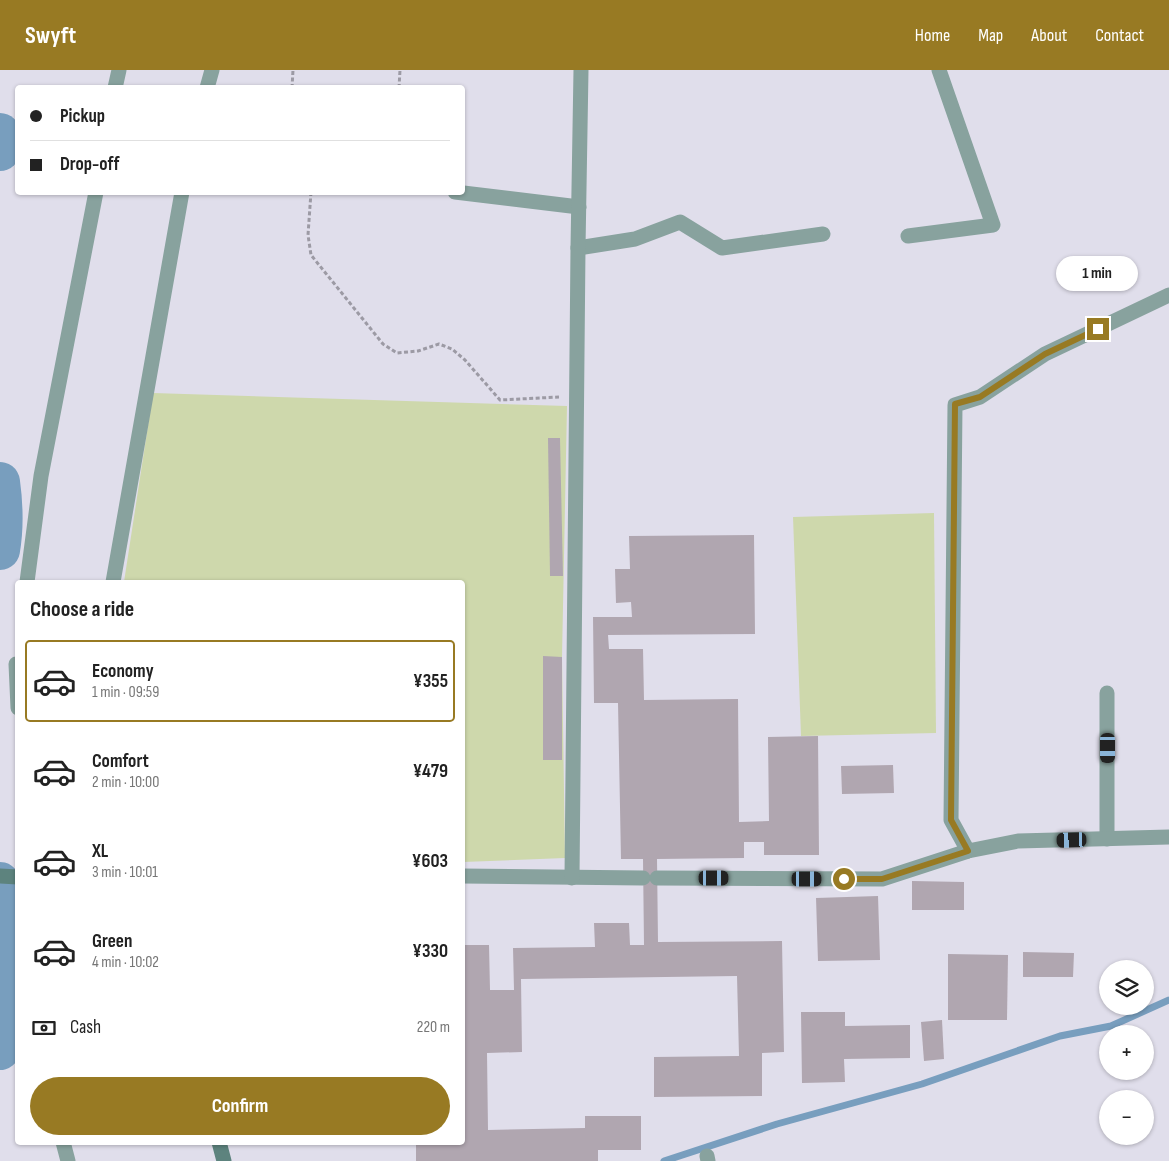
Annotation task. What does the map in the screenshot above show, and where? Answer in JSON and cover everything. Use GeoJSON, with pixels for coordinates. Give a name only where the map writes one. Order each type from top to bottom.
{"type":"FeatureCollection","features":[{"type":"Feature","properties":{"kind":"main road"},"geometry":{"type":"LineString","coordinates":[[0,876],[15,877]]}},
{"type":"Feature","properties":{"kind":"main road"},"geometry":{"type":"LineString","coordinates":[[220,1145],[224,1161]]}},
{"type":"Feature","properties":{"kind":"street"},"geometry":{"type":"LineString","coordinates":[[116,85],[119,70]]}},
{"type":"Feature","properties":{"kind":"street"},"geometry":{"type":"LineString","coordinates":[[208,85],[212,70]]}},
{"type":"Feature","properties":{"kind":"street"},"geometry":{"type":"LineString","coordinates":[[572,878],[578,248],[582,70]]}},
{"type":"Feature","properties":{"kind":"street"},"geometry":{"type":"LineString","coordinates":[[908,236],[993,225],[939,70]]}},
{"type":"Feature","properties":{"kind":"street"},"geometry":{"type":"LineString","coordinates":[[465,193],[579,208]]}},
{"type":"Feature","properties":{"kind":"street"},"geometry":{"type":"LineString","coordinates":[[27,580],[41,476],[95,195]]}},
{"type":"Feature","properties":{"kind":"street"},"geometry":{"type":"LineString","coordinates":[[113,580],[181,195]]}},
{"type":"Feature","properties":{"kind":"street"},"geometry":{"type":"LineString","coordinates":[[578,248],[635,239],[680,222],[722,248],[823,234]]}},
{"type":"Feature","properties":{"kind":"street"},"geometry":{"type":"LineString","coordinates":[[968,851],[951,820],[955,404],[980,397],[1045,354],[1169,295]]}},
{"type":"Feature","properties":{"kind":"street"},"geometry":{"type":"LineString","coordinates":[[1107,839],[1108,693]]}},
{"type":"Feature","properties":{"kind":"street"},"geometry":{"type":"LineString","coordinates":[[465,876],[882,879],[968,851],[1018,841],[1169,837]]}},
{"type":"Feature","properties":{"kind":"street"},"geometry":{"type":"LineString","coordinates":[[64,1145],[68,1161]]}},
{"type":"Feature","properties":{"kind":"path"},"geometry":{"type":"LineString","coordinates":[[292,85],[293,70]]}},
{"type":"Feature","properties":{"kind":"path"},"geometry":{"type":"LineString","coordinates":[[399,85],[400,70]]}},
{"type":"Feature","properties":{"kind":"path"},"geometry":{"type":"LineString","coordinates":[[312,195],[308,235],[311,255],[383,344],[397,353],[418,351],[439,344],[452,349],[465,360],[500,400],[577,396]]}},
{"type":"Feature","properties":{"kind":"green space"},"geometry":{"type":"Polygon","coordinates":[[[153,393],[567,406],[562,657],[565,858],[465,862],[465,580],[124,580],[153,393]]]}},
{"type":"Feature","properties":{"kind":"green space"},"geometry":{"type":"Polygon","coordinates":[[[934,513],[936,733],[801,736],[793,517],[934,513]]]}},
{"type":"Feature","properties":{"kind":"building"},"geometry":{"type":"Polygon","coordinates":[[[548,438],[560,438],[563,576],[550,576],[548,438]]]}},
{"type":"Feature","properties":{"kind":"building"},"geometry":{"type":"Polygon","coordinates":[[[754,535],[755,634],[608,635],[609,649],[643,649],[644,700],[738,699],[739,822],[769,821],[768,737],[818,736],[819,855],[764,855],[764,842],[744,842],[744,858],[657,859],[658,942],[782,941],[784,1052],[762,1053],[762,1096],[654,1097],[654,1057],[739,1056],[737,976],[521,979],[522,1052],[487,1053],[488,1130],[585,1128],[585,1116],[641,1116],[641,1150],[598,1150],[598,1161],[416,1161],[416,1145],[465,1145],[465,945],[489,945],[490,990],[514,990],[513,948],[595,947],[594,923],[629,923],[630,945],[644,945],[643,859],[621,859],[618,703],[594,703],[593,617],[632,617],[631,602],[616,603],[615,569],[630,569],[629,536],[754,535]]]}},
{"type":"Feature","properties":{"kind":"building"},"geometry":{"type":"Polygon","coordinates":[[[543,656],[562,657],[562,760],[543,760],[543,656]]]}},
{"type":"Feature","properties":{"kind":"building"},"geometry":{"type":"Polygon","coordinates":[[[893,765],[894,793],[842,794],[841,766],[893,765]]]}},
{"type":"Feature","properties":{"kind":"building"},"geometry":{"type":"Polygon","coordinates":[[[912,881],[964,882],[964,910],[912,910],[912,881]]]}},
{"type":"Feature","properties":{"kind":"building"},"geometry":{"type":"Polygon","coordinates":[[[878,896],[880,960],[818,961],[816,898],[878,896]]]}},
{"type":"Feature","properties":{"kind":"building"},"geometry":{"type":"Polygon","coordinates":[[[1023,952],[1074,953],[1073,977],[1023,977],[1023,952]]]}},
{"type":"Feature","properties":{"kind":"building"},"geometry":{"type":"Polygon","coordinates":[[[948,954],[1008,955],[1007,1020],[948,1020],[948,954]]]}},
{"type":"Feature","properties":{"kind":"building"},"geometry":{"type":"Polygon","coordinates":[[[801,1012],[845,1012],[845,1026],[910,1025],[910,1058],[844,1059],[845,1082],[802,1083],[801,1012]]]}},
{"type":"Feature","properties":{"kind":"building"},"geometry":{"type":"Polygon","coordinates":[[[942,1020],[944,1059],[924,1061],[921,1022],[942,1020]]]}},
{"type":"Feature","properties":{"kind":"waterway"},"geometry":{"type":"LineString","coordinates":[[0,133],[0,151]]}},
{"type":"Feature","properties":{"kind":"waterway"},"geometry":{"type":"LineString","coordinates":[[0,482],[3,516],[0,550]]}},
{"type":"Feature","properties":{"kind":"waterway"},"geometry":{"type":"LineString","coordinates":[[0,882],[12,985],[7,1037],[0,1050]]}},
{"type":"Feature","properties":{"kind":"waterway"},"geometry":{"type":"LineString","coordinates":[[664,1161],[777,1124],[922,1084],[1060,1036],[1111,1026],[1169,1000]]}},
{"type":"Feature","properties":{"kind":"route"},"geometry":{"type":"LineString","coordinates":[[844,879],[882,879],[968,851],[951,820],[955,404],[980,397],[1045,354],[1098,329]]}}]}
